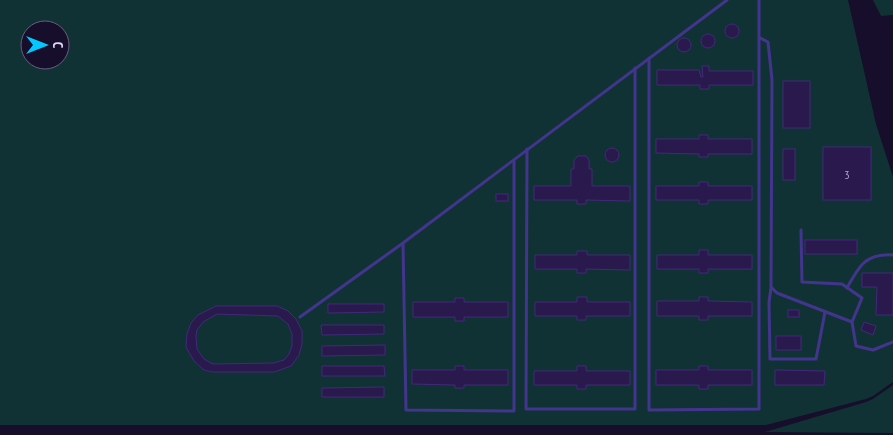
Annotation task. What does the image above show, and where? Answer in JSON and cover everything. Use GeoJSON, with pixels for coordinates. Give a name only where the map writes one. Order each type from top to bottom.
{"type":"FeatureCollection","features":[{"type":"Feature","properties":{"kind":"lane"},"geometry":{"type":"LineString","coordinates":[[300,317],[404,243],[727,0]]}},
{"type":"Feature","properties":{"kind":"lane"},"geometry":{"type":"LineString","coordinates":[[649,58],[649,410],[759,408],[759,0]]}},
{"type":"Feature","properties":{"kind":"lane"},"geometry":{"type":"LineString","coordinates":[[760,38],[768,42],[772,80],[770,359],[816,360],[824,311]]}},
{"type":"Feature","properties":{"kind":"lane"},"geometry":{"type":"LineString","coordinates":[[528,149],[526,409],[635,409],[635,68]]}},
{"type":"Feature","properties":{"kind":"lane"},"geometry":{"type":"LineString","coordinates":[[404,243],[406,410],[514,411],[514,160]]}},
{"type":"Feature","properties":{"kind":"lane"},"geometry":{"type":"LineString","coordinates":[[801,230],[802,282],[842,284],[862,298],[852,322],[856,346],[873,350],[893,342]]}},
{"type":"Feature","properties":{"kind":"lane"},"geometry":{"type":"LineString","coordinates":[[847,288],[858,269],[869,259],[880,254],[893,256]]}},
{"type":"Feature","properties":{"kind":"lane"},"geometry":{"type":"LineString","coordinates":[[771,287],[777,293],[852,322]]}},
{"type":"Feature","properties":{"kind":"green space"},"geometry":{"type":"Polygon","coordinates":[[[0,0],[848,0],[876,124],[893,177],[893,382],[866,399],[766,425],[0,425],[0,0]]]}},
{"type":"Feature","properties":{"kind":"green space"},"geometry":{"type":"Polygon","coordinates":[[[873,0],[893,0],[893,15],[881,16],[873,0]]]}},
{"type":"Feature","properties":{"kind":"green space"},"geometry":{"type":"Polygon","coordinates":[[[893,385],[893,433],[765,432],[866,402],[893,385]]]}},
{"type":"Feature","properties":{"kind":"building"},"geometry":{"type":"Polygon","coordinates":[[[729,24],[735,24],[739,31],[735,38],[729,38],[725,34],[725,28],[729,24]]]}},
{"type":"Feature","properties":{"kind":"building"},"geometry":{"type":"Polygon","coordinates":[[[705,34],[711,34],[715,41],[711,48],[705,48],[701,44],[701,38],[705,34]]]}},
{"type":"Feature","properties":{"kind":"building"},"geometry":{"type":"Polygon","coordinates":[[[681,38],[687,38],[691,45],[687,52],[681,52],[677,48],[677,42],[681,38]]]}},
{"type":"Feature","properties":{"kind":"building"},"geometry":{"type":"Polygon","coordinates":[[[702,66],[709,66],[709,71],[753,71],[753,85],[709,85],[709,89],[700,89],[700,85],[657,85],[657,70],[699,70],[701,77],[703,77],[702,66]]]}},
{"type":"Feature","properties":{"kind":"building"},"geometry":{"type":"Polygon","coordinates":[[[783,81],[810,81],[810,128],[783,128],[783,81]]]}},
{"type":"Feature","properties":{"kind":"building"},"geometry":{"type":"Polygon","coordinates":[[[699,135],[708,135],[708,139],[752,139],[752,154],[708,154],[708,157],[699,157],[699,154],[656,153],[656,139],[699,139],[699,135]]]}},
{"type":"Feature","properties":{"kind":"building"},"geometry":{"type":"Polygon","coordinates":[[[823,147],[871,147],[871,200],[823,200],[823,147]]]}},
{"type":"Feature","properties":{"kind":"building"},"geometry":{"type":"Polygon","coordinates":[[[609,148],[615,148],[619,155],[615,162],[609,162],[605,158],[605,152],[609,148]]]}},
{"type":"Feature","properties":{"kind":"building"},"geometry":{"type":"Polygon","coordinates":[[[783,149],[795,149],[795,180],[783,180],[783,149]]]}},
{"type":"Feature","properties":{"kind":"building"},"geometry":{"type":"Polygon","coordinates":[[[578,156],[586,156],[589,160],[589,169],[592,169],[592,186],[630,186],[630,201],[586,200],[586,204],[577,204],[577,200],[534,200],[534,186],[571,186],[571,169],[574,169],[574,160],[578,156]]]}},
{"type":"Feature","properties":{"kind":"building"},"geometry":{"type":"Polygon","coordinates":[[[699,182],[708,182],[708,186],[752,186],[752,200],[708,200],[708,204],[699,204],[699,200],[656,200],[656,186],[699,186],[699,182]]]}},
{"type":"Feature","properties":{"kind":"building"},"geometry":{"type":"Polygon","coordinates":[[[496,194],[508,194],[508,201],[496,201],[496,194]]]}},
{"type":"Feature","properties":{"kind":"building"},"geometry":{"type":"Polygon","coordinates":[[[805,240],[857,240],[857,254],[805,254],[805,240]]]}},
{"type":"Feature","properties":{"kind":"building"},"geometry":{"type":"Polygon","coordinates":[[[699,250],[708,250],[708,255],[752,255],[752,269],[708,269],[708,273],[699,273],[699,269],[657,269],[657,255],[699,255],[699,250]]]}},
{"type":"Feature","properties":{"kind":"building"},"geometry":{"type":"Polygon","coordinates":[[[577,251],[587,251],[587,255],[630,255],[630,270],[586,269],[586,273],[577,273],[577,269],[535,269],[535,255],[577,255],[577,251]]]}},
{"type":"Feature","properties":{"kind":"building"},"geometry":{"type":"Polygon","coordinates":[[[862,273],[893,273],[893,315],[876,315],[877,287],[862,287],[862,273]]]}},
{"type":"Feature","properties":{"kind":"building"},"geometry":{"type":"Polygon","coordinates":[[[577,297],[587,297],[587,302],[630,302],[630,316],[586,316],[586,320],[577,320],[577,316],[535,316],[535,302],[577,302],[577,297]]]}},
{"type":"Feature","properties":{"kind":"building"},"geometry":{"type":"Polygon","coordinates":[[[699,297],[708,297],[708,301],[752,302],[752,316],[708,316],[708,320],[699,320],[699,316],[657,316],[657,301],[699,301],[699,297]]]}},
{"type":"Feature","properties":{"kind":"building"},"geometry":{"type":"Polygon","coordinates":[[[455,298],[464,298],[464,302],[508,302],[508,317],[464,317],[464,321],[455,321],[455,317],[413,317],[413,302],[455,302],[455,298]]]}},
{"type":"Feature","properties":{"kind":"building"},"geometry":{"type":"Polygon","coordinates":[[[328,304],[384,304],[384,312],[328,313],[328,304]]]}},
{"type":"Feature","properties":{"kind":"building"},"geometry":{"type":"Polygon","coordinates":[[[216,306],[277,306],[288,311],[296,319],[302,331],[302,344],[299,355],[291,366],[274,372],[213,372],[204,370],[194,361],[186,347],[187,334],[191,323],[198,315],[216,306]],[[217,314],[203,322],[197,330],[197,349],[204,359],[213,364],[274,363],[284,360],[292,346],[292,334],[288,324],[278,316],[217,314]]]}},
{"type":"Feature","properties":{"kind":"building"},"geometry":{"type":"Polygon","coordinates":[[[788,310],[799,310],[799,317],[788,317],[788,310]]]}},
{"type":"Feature","properties":{"kind":"building"},"geometry":{"type":"Polygon","coordinates":[[[864,322],[876,326],[873,335],[861,330],[864,322]]]}},
{"type":"Feature","properties":{"kind":"building"},"geometry":{"type":"Polygon","coordinates":[[[321,325],[384,325],[384,334],[322,335],[321,325]]]}},
{"type":"Feature","properties":{"kind":"building"},"geometry":{"type":"Polygon","coordinates":[[[776,336],[801,336],[801,350],[776,350],[776,336]]]}},
{"type":"Feature","properties":{"kind":"building"},"geometry":{"type":"Polygon","coordinates":[[[385,345],[385,355],[322,356],[322,346],[385,345]]]}},
{"type":"Feature","properties":{"kind":"building"},"geometry":{"type":"Polygon","coordinates":[[[322,366],[384,366],[385,376],[322,376],[322,366]]]}},
{"type":"Feature","properties":{"kind":"building"},"geometry":{"type":"Polygon","coordinates":[[[455,366],[464,366],[464,370],[508,370],[508,385],[464,385],[464,388],[455,388],[455,385],[412,384],[412,370],[455,370],[455,366]]]}},
{"type":"Feature","properties":{"kind":"building"},"geometry":{"type":"Polygon","coordinates":[[[577,366],[586,366],[586,371],[630,371],[630,385],[586,385],[586,389],[577,389],[577,385],[534,385],[534,371],[577,371],[577,366]]]}},
{"type":"Feature","properties":{"kind":"building"},"geometry":{"type":"Polygon","coordinates":[[[699,366],[708,366],[708,370],[752,370],[752,385],[708,385],[708,389],[699,389],[699,385],[656,385],[656,370],[699,370],[699,366]]]}},
{"type":"Feature","properties":{"kind":"building"},"geometry":{"type":"Polygon","coordinates":[[[775,370],[825,371],[824,385],[775,385],[775,370]]]}},
{"type":"Feature","properties":{"kind":"building"},"geometry":{"type":"Polygon","coordinates":[[[384,387],[384,397],[322,397],[322,388],[384,387]]]}}]}
